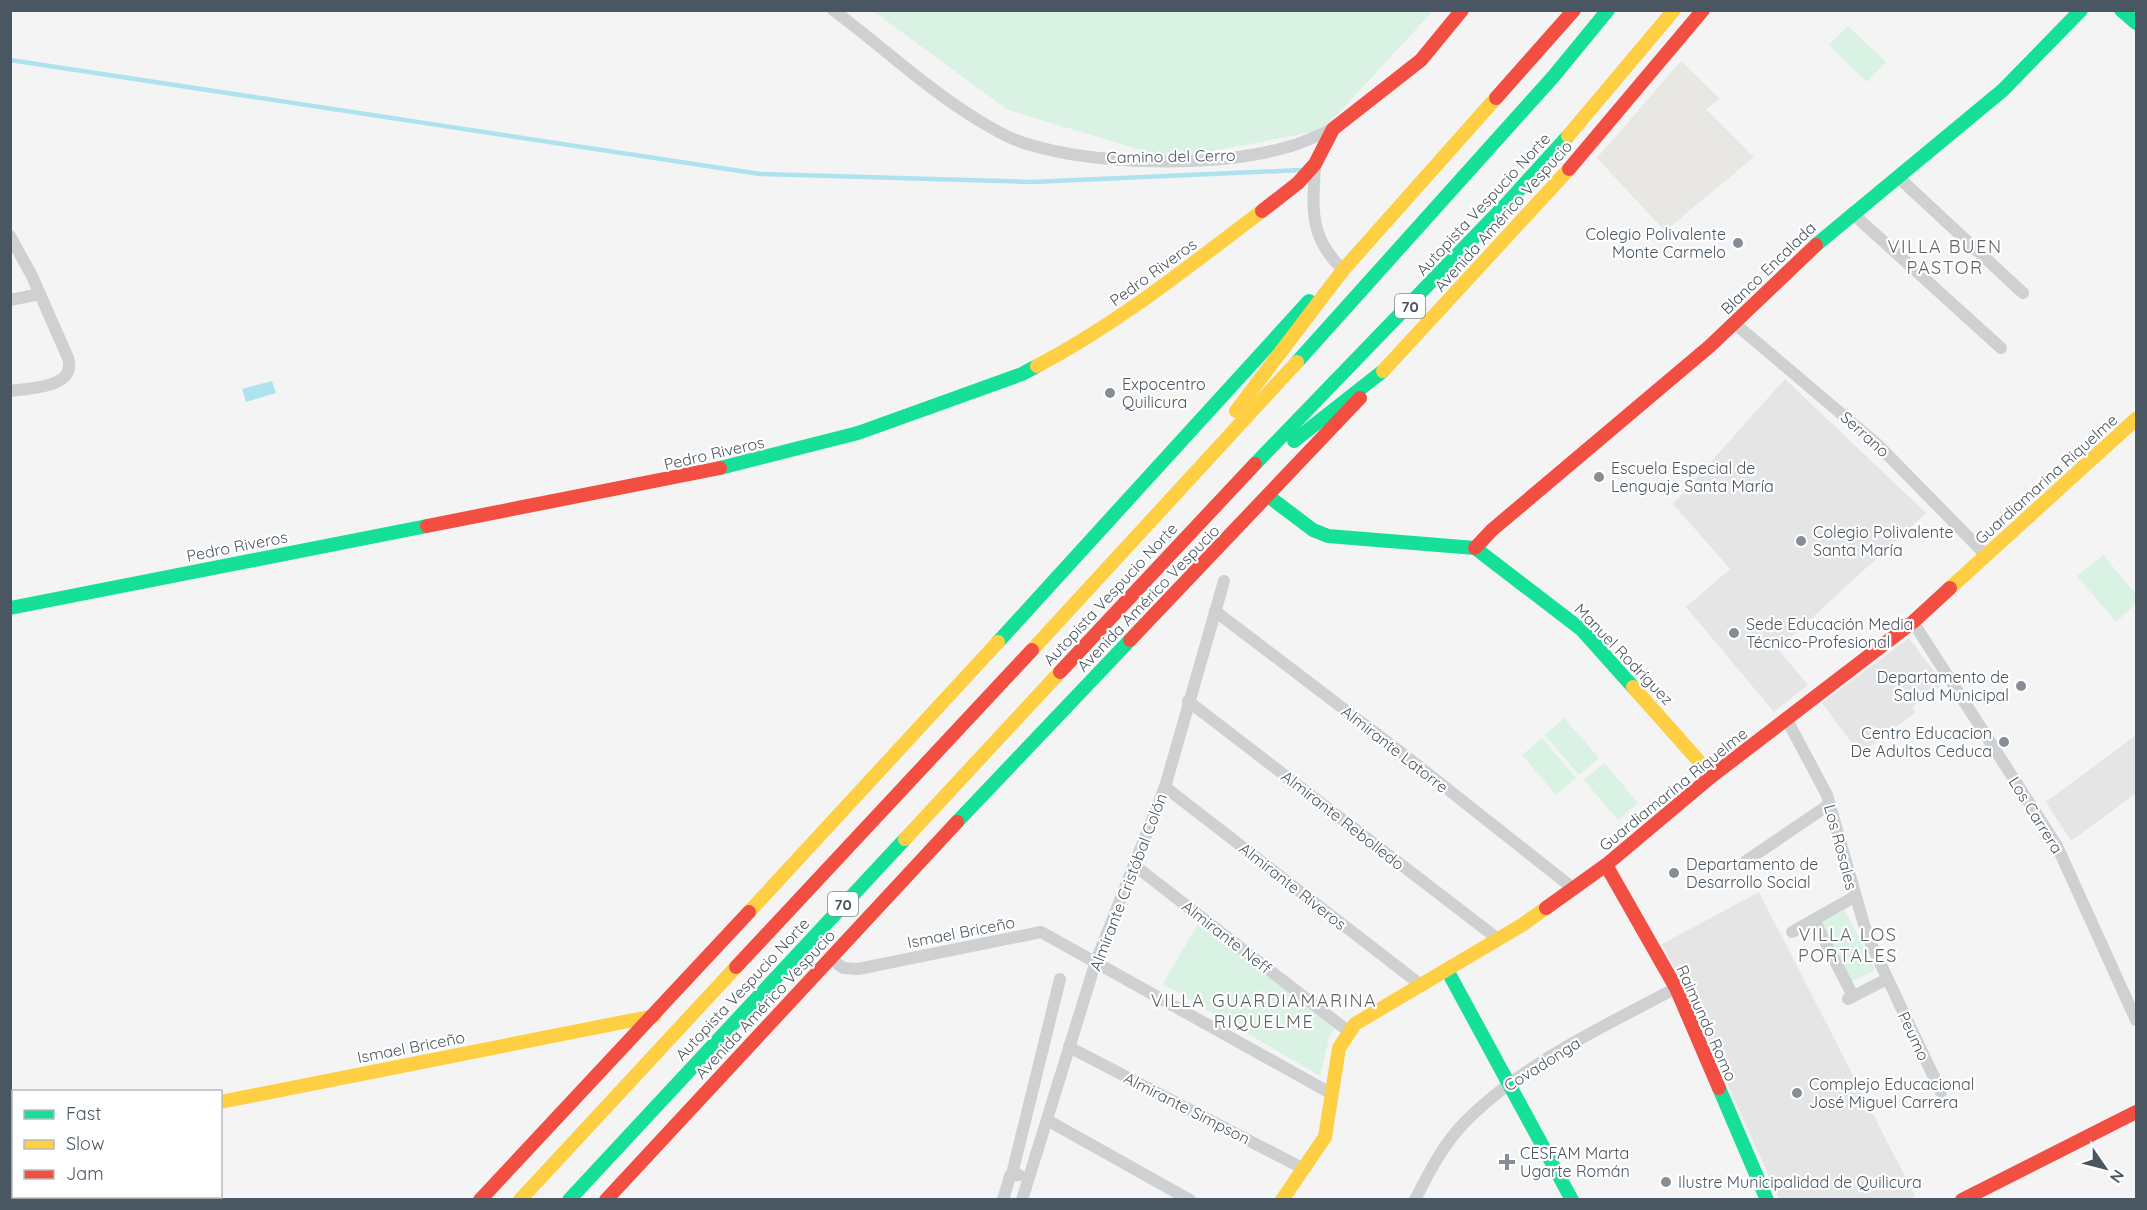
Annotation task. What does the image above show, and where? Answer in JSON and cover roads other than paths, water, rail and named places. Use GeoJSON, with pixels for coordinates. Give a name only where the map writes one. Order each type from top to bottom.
{"type":"FeatureCollection","features":[{"type":"Feature","properties":{"kind":"main road"},"geometry":{"type":"LineString","coordinates":[[1333,129],[1421,60],[1462,10]]}},
{"type":"Feature","properties":{"kind":"main road"},"geometry":{"type":"LineString","coordinates":[[480,1200],[621,1052],[1289,322],[1342,270],[1574,10]]}},
{"type":"Feature","properties":{"kind":"main road","name":"Autopista Vespucio Norte"},"geometry":{"type":"LineString","coordinates":[[520,1200],[1206,463],[1553,77],[1608,10]]}},
{"type":"Feature","properties":{"kind":"main road","name":"Autopista Vespucio Norte"},"geometry":{"type":"LineString","coordinates":[[569,1200],[1217,504],[1437,278],[1598,103],[1674,10]]}},
{"type":"Feature","properties":{"kind":"main road","name":"Avenida Américo Vespucio"},"geometry":{"type":"LineString","coordinates":[[606,1200],[979,798],[1268,496],[1597,138],[1703,10]]}},
{"type":"Feature","properties":{"kind":"main road","name":"Blanco Encalada"},"geometry":{"type":"LineString","coordinates":[[1475,548],[1492,530],[1734,323],[1793,264],[2003,90],[2081,10]]}},
{"type":"Feature","properties":{"kind":"main road"},"geometry":{"type":"LineString","coordinates":[[2121,10],[2136,24]]}},
{"type":"Feature","properties":{"kind":"main road","name":"Pedro Riveros"},"geometry":{"type":"LineString","coordinates":[[10,608],[661,482],[804,449],[956,398],[1022,374],[1082,343],[1142,302],[1298,183],[1315,164],[1333,129]]}},
{"type":"Feature","properties":{"kind":"main road"},"geometry":{"type":"LineString","coordinates":[[1206,463],[1232,416],[1342,270]]}},
{"type":"Feature","properties":{"kind":"main road"},"geometry":{"type":"LineString","coordinates":[[1217,504],[1383,371]]}},
{"type":"Feature","properties":{"kind":"main road","name":"Guardiamarina Riquelme"},"geometry":{"type":"LineString","coordinates":[[1348,1031],[1355,1024],[1498,939],[1606,865],[1712,776],[1913,622],[2136,419]]}},
{"type":"Feature","properties":{"kind":"main road"},"geometry":{"type":"LineString","coordinates":[[1268,496],[1313,530],[1328,536],[1475,548]]}},
{"type":"Feature","properties":{"kind":"main road","name":"Manuel Rodríguez"},"geometry":{"type":"LineString","coordinates":[[1475,548],[1582,630],[1712,776]]}},
{"type":"Feature","properties":{"kind":"main road","name":"Raimundo Romo"},"geometry":{"type":"LineString","coordinates":[[1606,865],[1676,988],[1767,1200]]}},
{"type":"Feature","properties":{"kind":"main road"},"geometry":{"type":"LineString","coordinates":[[1447,970],[1572,1200]]}},
{"type":"Feature","properties":{"kind":"main road","name":"Ismael Briceño"},"geometry":{"type":"LineString","coordinates":[[222,1102],[654,1016]]}},
{"type":"Feature","properties":{"kind":"main road"},"geometry":{"type":"LineString","coordinates":[[608,1024],[617,1037],[621,1052]]}},
{"type":"Feature","properties":{"kind":"main road"},"geometry":{"type":"LineString","coordinates":[[1282,1200],[1325,1137],[1339,1048],[1348,1031]]}},
{"type":"Feature","properties":{"kind":"main road"},"geometry":{"type":"LineString","coordinates":[[1962,1200],[2136,1112]]}},
{"type":"Feature","properties":{"kind":"street","name":"Camino del Cerro"},"geometry":{"type":"LineString","coordinates":[[833,10],[967,113],[1022,142],[1060,152],[1098,158],[1144,160],[1257,154],[1292,146],[1333,129]]}},
{"type":"Feature","properties":{"kind":"street"},"geometry":{"type":"LineString","coordinates":[[1315,164],[1313,207],[1316,233],[1324,249],[1342,270]]}},
{"type":"Feature","properties":{"kind":"street"},"geometry":{"type":"LineString","coordinates":[[1898,177],[2023,293]]}},
{"type":"Feature","properties":{"kind":"street"},"geometry":{"type":"LineString","coordinates":[[1852,213],[2001,348]]}},
{"type":"Feature","properties":{"kind":"street"},"geometry":{"type":"LineString","coordinates":[[10,236],[40,294],[68,358],[68,374],[57,382],[10,392]]}},
{"type":"Feature","properties":{"kind":"street"},"geometry":{"type":"LineString","coordinates":[[10,300],[40,294]]}},
{"type":"Feature","properties":{"kind":"street","name":"Serrano"},"geometry":{"type":"LineString","coordinates":[[1734,323],[1877,444],[1986,555]]}},
{"type":"Feature","properties":{"kind":"street","name":"Almirante Cristóbal Colón"},"geometry":{"type":"LineString","coordinates":[[1022,1200],[1096,961],[1165,787],[1224,581]]}},
{"type":"Feature","properties":{"kind":"street","name":"Almirante Latorre"},"geometry":{"type":"LineString","coordinates":[[1215,611],[1407,757],[1574,889]]}},
{"type":"Feature","properties":{"kind":"street","name":"Los Carrera"},"geometry":{"type":"LineString","coordinates":[[1913,622],[2057,846],[2136,1020]]}},
{"type":"Feature","properties":{"kind":"street","name":"Almirante Rebolledo"},"geometry":{"type":"LineString","coordinates":[[1188,701],[1498,939]]}},
{"type":"Feature","properties":{"kind":"street","name":"Los Rosales"},"geometry":{"type":"LineString","coordinates":[[1786,718],[1830,804],[1854,897],[1867,935],[1887,979]]}},
{"type":"Feature","properties":{"kind":"street","name":"Almirante Riveros"},"geometry":{"type":"LineString","coordinates":[[1165,787],[1422,985]]}},
{"type":"Feature","properties":{"kind":"street"},"geometry":{"type":"LineString","coordinates":[[1746,861],[1830,804]]}},
{"type":"Feature","properties":{"kind":"street","name":"Almirante Neff"},"geometry":{"type":"LineString","coordinates":[[1134,866],[1348,1031]]}},
{"type":"Feature","properties":{"kind":"street"},"geometry":{"type":"LineString","coordinates":[[1792,933],[1854,897]]}},
{"type":"Feature","properties":{"kind":"street"},"geometry":{"type":"LineString","coordinates":[[1814,920],[1850,998],[1887,979]]}},
{"type":"Feature","properties":{"kind":"street","name":"Ismael Briceño"},"geometry":{"type":"LineString","coordinates":[[830,958],[843,968],[858,969],[1041,932],[1332,1094]]}},
{"type":"Feature","properties":{"kind":"street"},"geometry":{"type":"LineString","coordinates":[[1003,1200],[1012,1174],[1060,979]]}},
{"type":"Feature","properties":{"kind":"street","name":"Peumo"},"geometry":{"type":"LineString","coordinates":[[1887,979],[1941,1092]]}},
{"type":"Feature","properties":{"kind":"street","name":"Covadonga"},"geometry":{"type":"LineString","coordinates":[[1415,1200],[1438,1155],[1457,1131],[1508,1083],[1616,1019],[1676,988]]}},
{"type":"Feature","properties":{"kind":"street","name":"Almirante Simpson"},"geometry":{"type":"LineString","coordinates":[[1069,1047],[1304,1169]]}},
{"type":"Feature","properties":{"kind":"street"},"geometry":{"type":"LineString","coordinates":[[1047,1120],[1190,1200]]}},
{"type":"Feature","properties":{"kind":"street"},"geometry":{"type":"LineString","coordinates":[[1012,1174],[1018,1174],[1027,1181]]}},
{"type":"Feature","properties":{"kind":"water"},"geometry":{"type":"Polygon","coordinates":[[[272,381],[276,393],[246,402],[242,389],[272,381]]]}},
{"type":"Feature","properties":{"kind":"waterway"},"geometry":{"type":"LineString","coordinates":[[10,60],[760,174],[1032,182],[1301,170]]}},
{"type":"Feature","properties":{"kind":"place","name":"Colegio Polivalente Monte Carmelo"},"geometry":{"type":"Point","coordinates":[1738,243]}},
{"type":"Feature","properties":{"kind":"place","name":"Expocentro Quilicura"},"geometry":{"type":"Point","coordinates":[1110,393]}},
{"type":"Feature","properties":{"kind":"place","name":"Escuela Especial de Lenguaje Santa María"},"geometry":{"type":"Point","coordinates":[1599,477]}},
{"type":"Feature","properties":{"kind":"place","name":"Colegio Polivalente Santa María"},"geometry":{"type":"Point","coordinates":[1801,541]}},
{"type":"Feature","properties":{"kind":"place","name":"Sede Educación Media Técnico-Profesional"},"geometry":{"type":"Point","coordinates":[1734,633]}},
{"type":"Feature","properties":{"kind":"place","name":"Departamento de Salud Municipal"},"geometry":{"type":"Point","coordinates":[2021,686]}},
{"type":"Feature","properties":{"kind":"place","name":"Centro Educacion De Adultos Ceduca"},"geometry":{"type":"Point","coordinates":[2004,742]}},
{"type":"Feature","properties":{"kind":"place","name":"Departamento de Desarrollo Social"},"geometry":{"type":"Point","coordinates":[1674,873]}},
{"type":"Feature","properties":{"kind":"place","name":"Complejo Educacional José Miguel Carrera"},"geometry":{"type":"Point","coordinates":[1797,1093]}},
{"type":"Feature","properties":{"kind":"place","name":"CESFAM Marta Ugarte Román"},"geometry":{"type":"Point","coordinates":[1507,1162]}},
{"type":"Feature","properties":{"kind":"place","name":"Ilustre Municipalidad de Quilicura"},"geometry":{"type":"Point","coordinates":[1666,1182]}},
{"type":"Feature","properties":{"kind":"district","name":"VILLA BUEN PASTOR"},"geometry":{"type":"Point","coordinates":[1945,256]}},
{"type":"Feature","properties":{"kind":"district","name":"VILLA LOS PORTALES"},"geometry":{"type":"Point","coordinates":[1848,944]}},
{"type":"Feature","properties":{"kind":"district","name":"VILLA GUARDIAMARINA RIQUELME"},"geometry":{"type":"Point","coordinates":[1264,1010]}}]}
